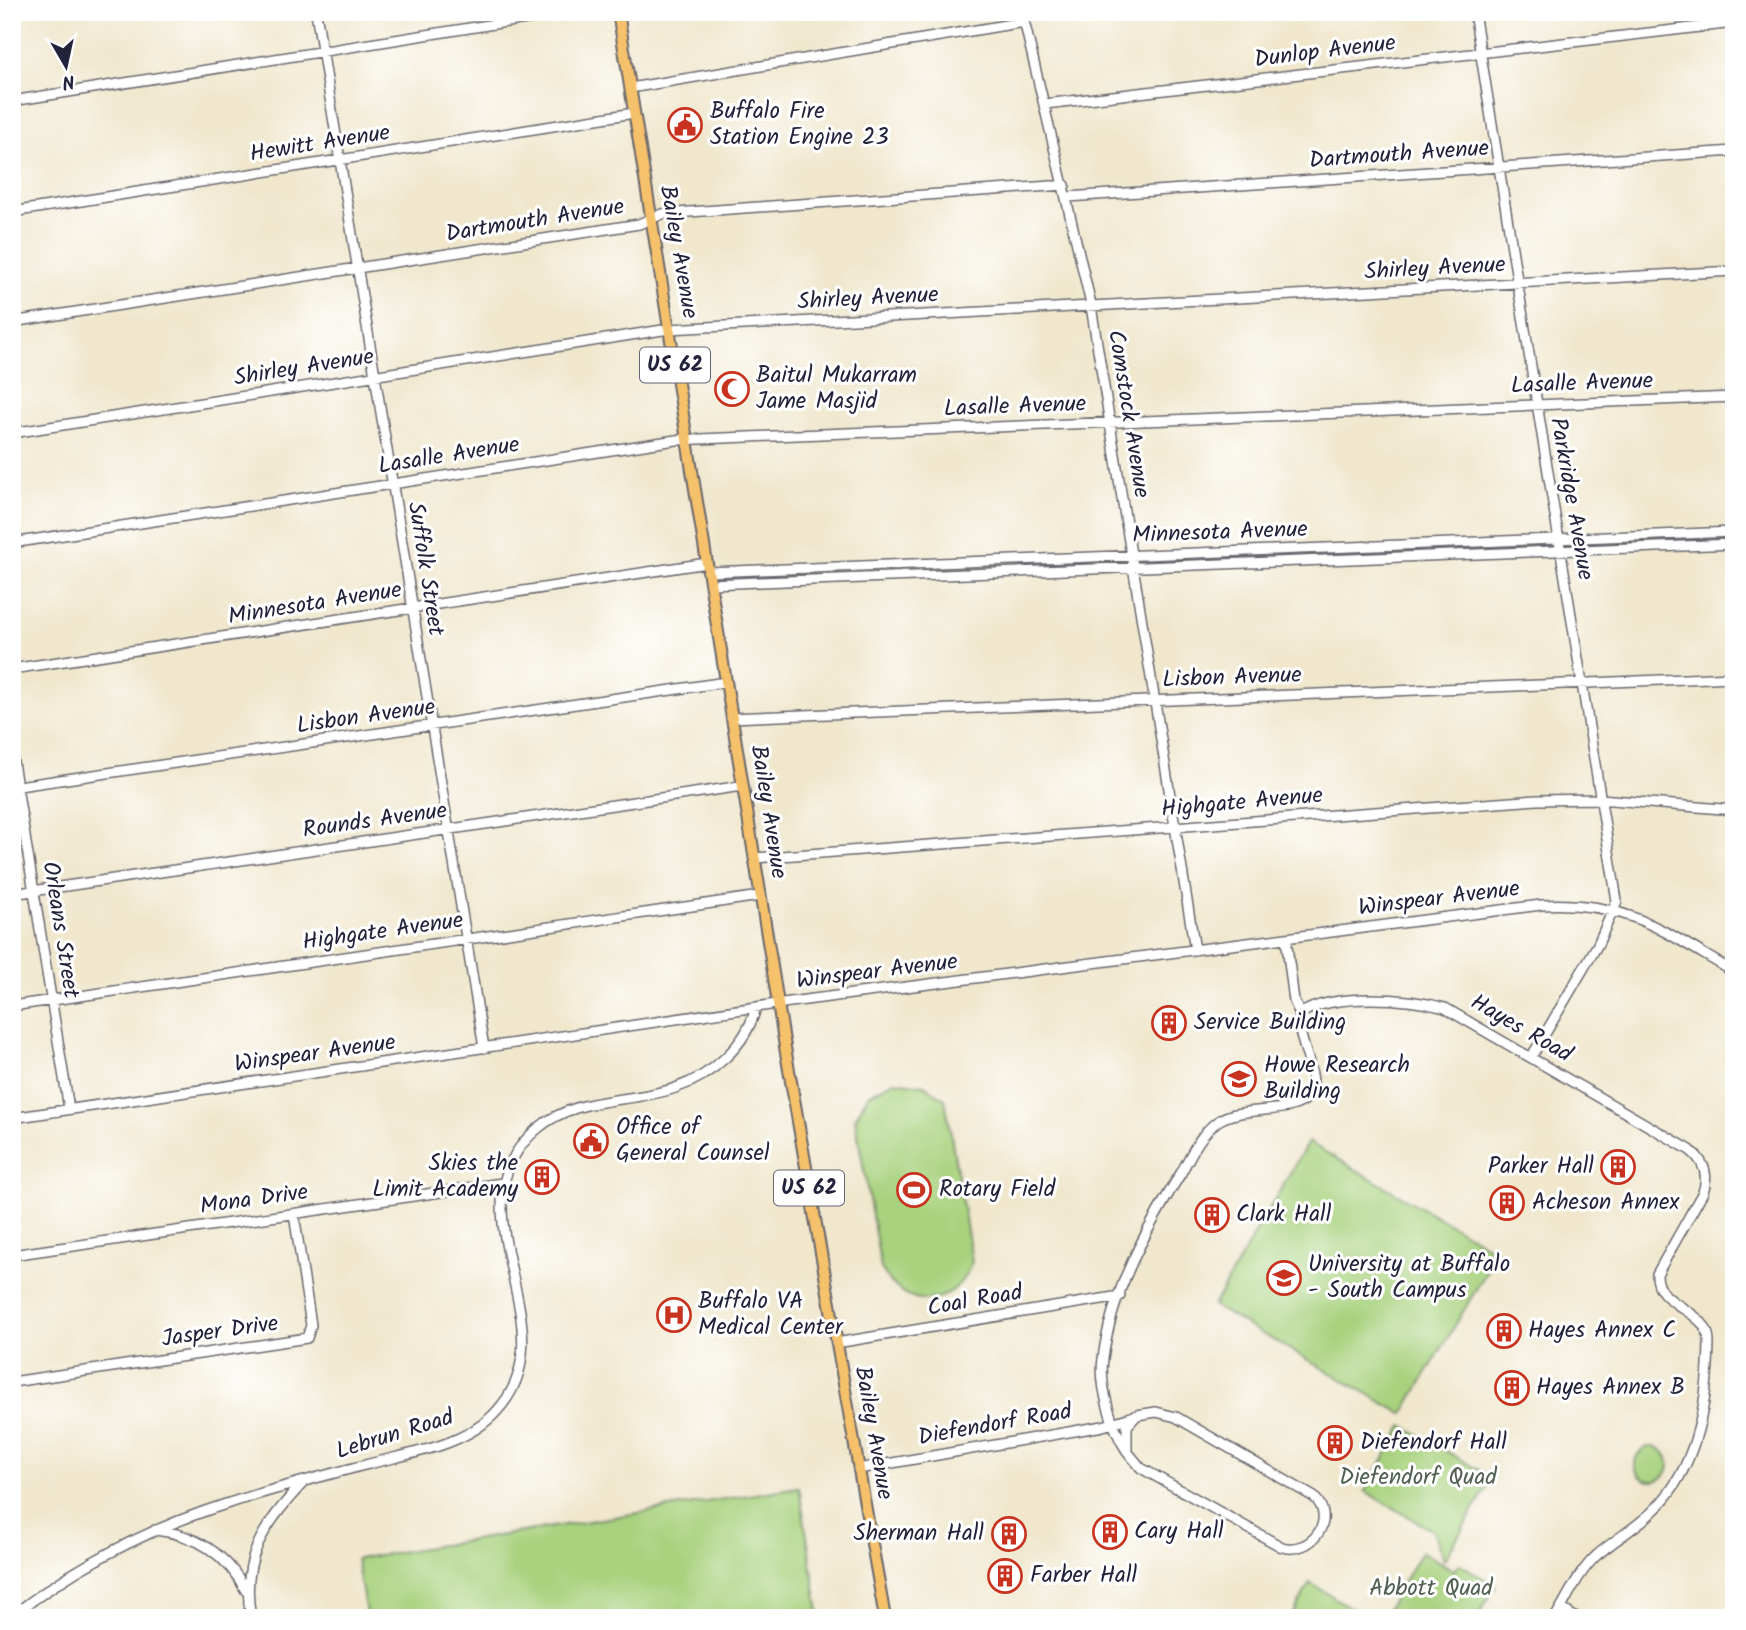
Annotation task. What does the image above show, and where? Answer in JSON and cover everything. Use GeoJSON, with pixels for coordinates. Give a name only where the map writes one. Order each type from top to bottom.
{"type":"FeatureCollection","features":[{"type":"Feature","properties":{"kind":"main road","name":"Bailey Avenue"},"geometry":{"type":"LineString","coordinates":[[618,12],[760,896],[885,1618]]}},
{"type":"Feature","properties":{"kind":"street","name":"Suffolk Street"},"geometry":{"type":"LineString","coordinates":[[316,12],[484,1048]]}},
{"type":"Feature","properties":{"kind":"street"},"geometry":{"type":"LineString","coordinates":[[12,102],[570,12]]}},
{"type":"Feature","properties":{"kind":"street","name":"Parkridge Avenue"},"geometry":{"type":"LineString","coordinates":[[1474,12],[1535,405],[1617,901],[1615,910]]}},
{"type":"Feature","properties":{"kind":"street"},"geometry":{"type":"LineString","coordinates":[[630,88],[1023,17]]}},
{"type":"Feature","properties":{"kind":"street","name":"Comstock Avenue"},"geometry":{"type":"LineString","coordinates":[[1023,17],[1068,197],[1091,305],[1195,950]]}},
{"type":"Feature","properties":{"kind":"street","name":"Dunlop Avenue"},"geometry":{"type":"LineString","coordinates":[[1045,104],[1734,23]]}},
{"type":"Feature","properties":{"kind":"street","name":"Hewitt Avenue"},"geometry":{"type":"LineString","coordinates":[[12,212],[634,113]]}},
{"type":"Feature","properties":{"kind":"street","name":"Dartmouth Avenue"},"geometry":{"type":"LineString","coordinates":[[1068,197],[1734,151]]}},
{"type":"Feature","properties":{"kind":"street","name":"Dartmouth Avenue"},"geometry":{"type":"LineString","coordinates":[[12,322],[639,224],[669,213],[1065,185]]}},
{"type":"Feature","properties":{"kind":"street","name":"Shirley Avenue"},"geometry":{"type":"LineString","coordinates":[[12,433],[669,329],[1734,271]]}},
{"type":"Feature","properties":{"kind":"street","name":"Lasalle Avenue"},"geometry":{"type":"LineString","coordinates":[[12,543],[687,440],[1734,397]]}},
{"type":"Feature","properties":{"kind":"street","name":"Minnesota Avenue"},"geometry":{"type":"LineString","coordinates":[[12,669],[412,609],[708,573],[1734,532]]}},
{"type":"Feature","properties":{"kind":"street","name":"Minnesota Avenue"},"geometry":{"type":"LineString","coordinates":[[708,573],[922,577],[1734,544]]}},
{"type":"Feature","properties":{"kind":"street"},"geometry":{"type":"LineString","coordinates":[[1344,547],[1345,559]]}},
{"type":"Feature","properties":{"kind":"street"},"geometry":{"type":"LineString","coordinates":[[922,563],[922,577]]}},
{"type":"Feature","properties":{"kind":"street","name":"Lisbon Avenue"},"geometry":{"type":"LineString","coordinates":[[731,718],[1734,677]]}},
{"type":"Feature","properties":{"kind":"street","name":"Lisbon Avenue"},"geometry":{"type":"LineString","coordinates":[[15,787],[726,682]]}},
{"type":"Feature","properties":{"kind":"street","name":"Orleans Street"},"geometry":{"type":"LineString","coordinates":[[12,756],[69,1110]]}},
{"type":"Feature","properties":{"kind":"street","name":"Rounds Avenue"},"geometry":{"type":"LineString","coordinates":[[12,894],[742,786]]}},
{"type":"Feature","properties":{"kind":"street","name":"Highgate Avenue"},"geometry":{"type":"LineString","coordinates":[[754,858],[1537,800],[1600,799],[1734,810]]}},
{"type":"Feature","properties":{"kind":"street","name":"Highgate Avenue"},"geometry":{"type":"LineString","coordinates":[[12,1006],[760,896]]}},
{"type":"Feature","properties":{"kind":"street","name":"Winspear Avenue"},"geometry":{"type":"LineString","coordinates":[[12,1118],[756,1007],[1541,905],[1580,905],[1615,910],[1648,923],[1734,972]]}},
{"type":"Feature","properties":{"kind":"street"},"geometry":{"type":"LineString","coordinates":[[1532,1056],[1615,910]]}},
{"type":"Feature","properties":{"kind":"street"},"geometry":{"type":"LineString","coordinates":[[1127,1451],[1112,1423],[1102,1363],[1120,1296],[1143,1238],[1208,1129],[1234,1114],[1297,1104],[1309,1096],[1313,1084],[1298,1028],[1300,1014],[1294,1001],[1286,938]]}},
{"type":"Feature","properties":{"kind":"street","name":"Hayes Road"},"geometry":{"type":"LineString","coordinates":[[1300,1014],[1313,1007],[1378,998],[1417,1000],[1457,1014],[1690,1150],[1702,1164],[1707,1177],[1699,1200],[1657,1274],[1662,1292],[1699,1320],[1708,1334],[1703,1387],[1692,1450],[1668,1495],[1638,1524],[1595,1556],[1555,1618]]}},
{"type":"Feature","properties":{"kind":"street","name":"Lebrun Road"},"geometry":{"type":"LineString","coordinates":[[12,1616],[74,1572],[153,1530],[227,1503],[450,1442],[486,1422],[505,1403],[516,1381],[524,1349],[504,1230],[502,1183],[516,1153],[528,1137],[551,1119],[579,1108],[667,1093],[709,1072],[748,1031],[756,1007]]}},
{"type":"Feature","properties":{"kind":"street","name":"Mona Drive"},"geometry":{"type":"LineString","coordinates":[[12,1255],[502,1183]]}},
{"type":"Feature","properties":{"kind":"street","name":"Jasper Drive"},"geometry":{"type":"LineString","coordinates":[[12,1382],[307,1338],[311,1325],[294,1214]]}},
{"type":"Feature","properties":{"kind":"street","name":"Coal Road"},"geometry":{"type":"LineString","coordinates":[[836,1343],[1120,1296]]}},
{"type":"Feature","properties":{"kind":"street","name":"Diefendorf Road"},"geometry":{"type":"LineString","coordinates":[[858,1469],[1163,1412],[1314,1497],[1320,1506],[1320,1530],[1306,1546],[1282,1548],[1141,1468],[1127,1451]]}},
{"type":"Feature","properties":{"kind":"street"},"geometry":{"type":"LineString","coordinates":[[1127,1451],[1127,1426],[1137,1415]]}},
{"type":"Feature","properties":{"kind":"street"},"geometry":{"type":"LineString","coordinates":[[246,1593],[254,1553],[262,1534],[303,1482]]}},
{"type":"Feature","properties":{"kind":"street"},"geometry":{"type":"LineString","coordinates":[[153,1530],[186,1536],[205,1545],[228,1564],[246,1593],[251,1618]]}},
{"type":"Feature","properties":{"kind":"street"},"geometry":{"type":"LineString","coordinates":[[1561,1608],[1576,1618]]}},
{"type":"Feature","properties":{"kind":"green space"},"geometry":{"type":"Polygon","coordinates":[[[1542,543],[1542,547],[1350,553],[1352,551],[1542,543]]]}},
{"type":"Feature","properties":{"kind":"green space"},"geometry":{"type":"Polygon","coordinates":[[[1336,552],[1336,555],[1145,561],[1147,559],[1336,552]]]}},
{"type":"Feature","properties":{"kind":"green space"},"geometry":{"type":"Polygon","coordinates":[[[1118,560],[1118,564],[927,570],[929,568],[1118,560]]]}},
{"type":"Feature","properties":{"kind":"green space","name":"Rotary Field"},"geometry":{"type":"Polygon","coordinates":[[[894,1081],[924,1085],[945,1099],[972,1261],[954,1289],[929,1299],[916,1298],[903,1292],[881,1268],[855,1119],[868,1095],[894,1081]]]}},
{"type":"Feature","properties":{"kind":"green space"},"geometry":{"type":"Polygon","coordinates":[[[1308,1142],[1498,1252],[1403,1414],[1213,1306],[1308,1142]]]}},
{"type":"Feature","properties":{"kind":"green space","name":"Diefendorf Quad"},"geometry":{"type":"Polygon","coordinates":[[[1403,1426],[1493,1478],[1444,1560],[1433,1531],[1365,1491],[1403,1426]]]}},
{"type":"Feature","properties":{"kind":"green space"},"geometry":{"type":"Polygon","coordinates":[[[1652,1447],[1664,1452],[1669,1464],[1664,1476],[1652,1481],[1640,1476],[1635,1464],[1640,1452],[1652,1447]]]}},
{"type":"Feature","properties":{"kind":"green space"},"geometry":{"type":"Polygon","coordinates":[[[799,1487],[820,1618],[367,1618],[356,1559],[799,1487]]]}},
{"type":"Feature","properties":{"kind":"green space","name":"Abbott Quad"},"geometry":{"type":"Polygon","coordinates":[[[1421,1552],[1454,1570],[1460,1564],[1496,1586],[1477,1618],[1382,1618],[1421,1552]]]}},
{"type":"Feature","properties":{"kind":"green space"},"geometry":{"type":"Polygon","coordinates":[[[1310,1583],[1368,1618],[1291,1618],[1310,1583]]]}},
{"type":"Feature","properties":{"kind":"place","name":"Buffalo Fire Station Engine 23"},"geometry":{"type":"Point","coordinates":[685,125]}},
{"type":"Feature","properties":{"kind":"place","name":"Baitul Mukarram Jame Masjid"},"geometry":{"type":"Point","coordinates":[732,389]}},
{"type":"Feature","properties":{"kind":"place","name":"Service Building"},"geometry":{"type":"Point","coordinates":[1169,1023]}},
{"type":"Feature","properties":{"kind":"place","name":"Howe Research Building"},"geometry":{"type":"Point","coordinates":[1239,1079]}},
{"type":"Feature","properties":{"kind":"place","name":"Office of General Counsel"},"geometry":{"type":"Point","coordinates":[591,1141]}},
{"type":"Feature","properties":{"kind":"place","name":"Parker Hall"},"geometry":{"type":"Point","coordinates":[1618,1167]}},
{"type":"Feature","properties":{"kind":"place","name":"Skies the Limit Academy"},"geometry":{"type":"Point","coordinates":[542,1177]}},
{"type":"Feature","properties":{"kind":"place","name":"Rotary Field"},"geometry":{"type":"Point","coordinates":[914,1190]}},
{"type":"Feature","properties":{"kind":"place","name":"Acheson Annex"},"geometry":{"type":"Point","coordinates":[1507,1203]}},
{"type":"Feature","properties":{"kind":"place","name":"Clark Hall"},"geometry":{"type":"Point","coordinates":[1212,1215]}},
{"type":"Feature","properties":{"kind":"place","name":"University at Buffalo - South Campus"},"geometry":{"type":"Point","coordinates":[1284,1278]}},
{"type":"Feature","properties":{"kind":"place","name":"Buffalo VA Medical Center"},"geometry":{"type":"Point","coordinates":[674,1315]}},
{"type":"Feature","properties":{"kind":"place","name":"Hayes Annex C"},"geometry":{"type":"Point","coordinates":[1504,1331]}},
{"type":"Feature","properties":{"kind":"place","name":"Hayes Annex B"},"geometry":{"type":"Point","coordinates":[1512,1388]}},
{"type":"Feature","properties":{"kind":"place","name":"Diefendorf Hall"},"geometry":{"type":"Point","coordinates":[1335,1443]}},
{"type":"Feature","properties":{"kind":"place","name":"Cary Hall"},"geometry":{"type":"Point","coordinates":[1110,1532]}},
{"type":"Feature","properties":{"kind":"place","name":"Sherman Hall"},"geometry":{"type":"Point","coordinates":[1009,1534]}},
{"type":"Feature","properties":{"kind":"place","name":"Farber Hall"},"geometry":{"type":"Point","coordinates":[1005,1576]}}]}
